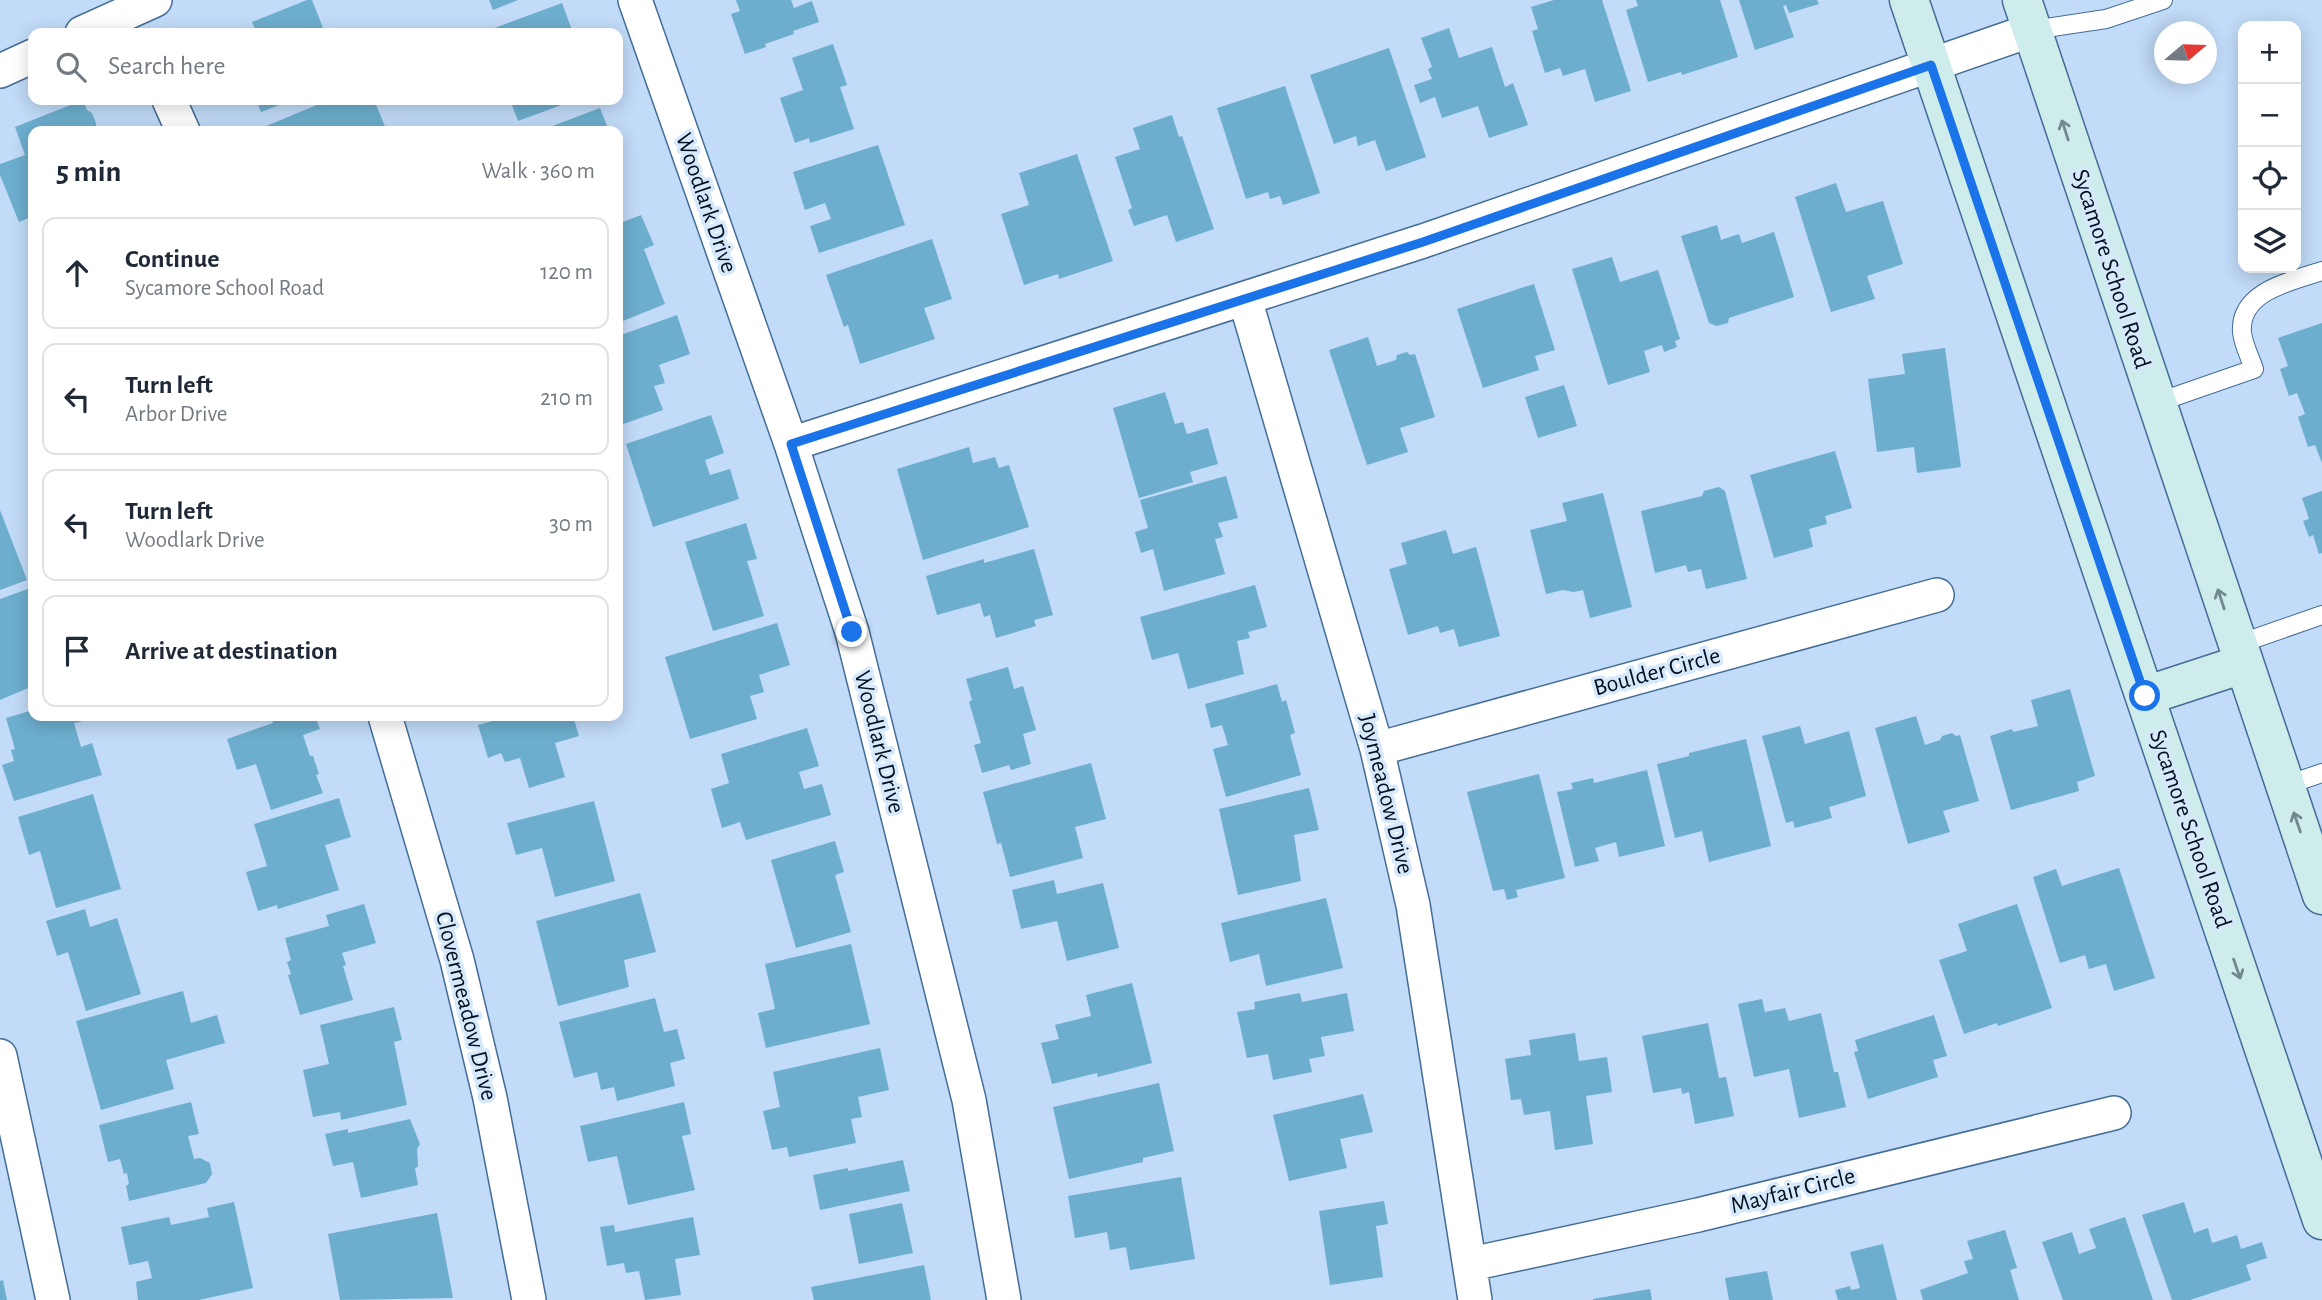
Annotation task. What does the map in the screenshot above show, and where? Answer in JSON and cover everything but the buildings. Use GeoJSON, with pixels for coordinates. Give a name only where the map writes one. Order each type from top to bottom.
{"type":"FeatureCollection","features":[{"type":"Feature","properties":{"kind":"main road","name":"Sycamore School Road"},"geometry":{"type":"LineString","coordinates":[[1909,0],[2322,1220]]}},
{"type":"Feature","properties":{"kind":"main road","name":"Sycamore School Road"},"geometry":{"type":"LineString","coordinates":[[2027,15],[2284,786],[2321,889]]}},
{"type":"Feature","properties":{"kind":"main road"},"geometry":{"type":"LineString","coordinates":[[2145,696],[2240,654]]}},
{"type":"Feature","properties":{"kind":"street","name":"Woodlark Drive"},"geometry":{"type":"LineString","coordinates":[[635,0],[791,444],[852,632],[969,1100],[1004,1300]]}},
{"type":"Feature","properties":{"kind":"street"},"geometry":{"type":"LineString","coordinates":[[95,28],[139,11]]}},
{"type":"Feature","properties":{"kind":"street"},"geometry":{"type":"LineString","coordinates":[[791,444],[1423,242],[1931,65],[2027,15]]}},
{"type":"Feature","properties":{"kind":"street"},"geometry":{"type":"LineString","coordinates":[[0,71],[28,58]]}},
{"type":"Feature","properties":{"kind":"street"},"geometry":{"type":"LineString","coordinates":[[171,105],[181,126]]}},
{"type":"Feature","properties":{"kind":"street","name":"Joymeadow Drive"},"geometry":{"type":"LineString","coordinates":[[1245,299],[1377,749],[1413,905],[1475,1300]]}},
{"type":"Feature","properties":{"kind":"street","name":"Boulder Circle"},"geometry":{"type":"LineString","coordinates":[[1377,749],[1937,595]]}},
{"type":"Feature","properties":{"kind":"street","name":"Clovermeadow Drive"},"geometry":{"type":"LineString","coordinates":[[386,721],[457,960],[490,1098],[530,1300]]}},
{"type":"Feature","properties":{"kind":"street"},"geometry":{"type":"LineString","coordinates":[[0,1056],[53,1300]]}},
{"type":"Feature","properties":{"kind":"street","name":"Mayfair Circle"},"geometry":{"type":"LineString","coordinates":[[1471,1264],[1698,1214],[2114,1113]]}},
{"type":"Feature","properties":{"kind":"lane"},"geometry":{"type":"LineString","coordinates":[[2027,15],[2106,19],[2163,0]]}},
{"type":"Feature","properties":{"kind":"lane"},"geometry":{"type":"LineString","coordinates":[[2156,402],[2254,369],[2242,331],[2248,305],[2271,288],[2322,271]]}},
{"type":"Feature","properties":{"kind":"lane"},"geometry":{"type":"LineString","coordinates":[[2240,654],[2322,615]]}},
{"type":"Feature","properties":{"kind":"lane"},"geometry":{"type":"LineString","coordinates":[[2284,786],[2322,773]]}},
{"type":"Feature","properties":{"kind":"route"},"geometry":{"type":"LineString","coordinates":[[852,632],[791,444],[1423,242],[1931,65],[2145,696]]}}]}
